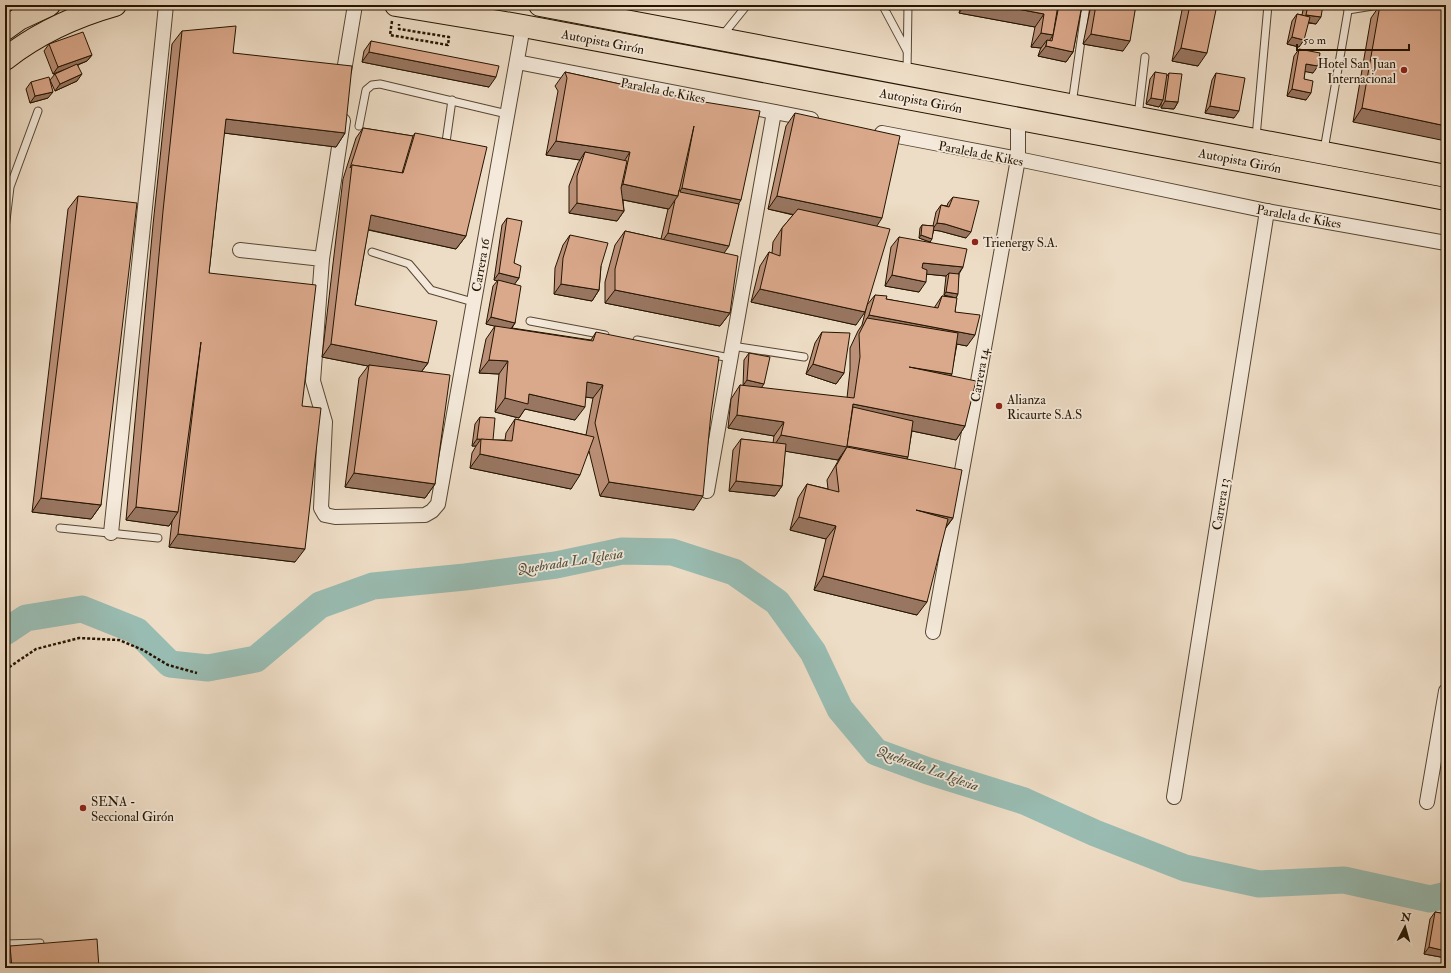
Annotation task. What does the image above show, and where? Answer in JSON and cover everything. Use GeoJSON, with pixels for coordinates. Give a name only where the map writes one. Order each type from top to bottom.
{"type":"FeatureCollection","features":[{"type":"Feature","properties":{"kind":"highway"},"geometry":{"type":"LineString","coordinates":[[5,59],[24,44],[62,25],[93,11],[115,5]]}},
{"type":"Feature","properties":{"kind":"highway","name":"Autopista Girón"},"geometry":{"type":"LineString","coordinates":[[540,5],[1446,176]]}},
{"type":"Feature","properties":{"kind":"highway","name":"Autopista Girón"},"geometry":{"type":"LineString","coordinates":[[398,14],[523,26],[1446,199]]}},
{"type":"Feature","properties":{"kind":"street"},"geometry":{"type":"LineString","coordinates":[[111,533],[166,5]]}},
{"type":"Feature","properties":{"kind":"street"},"geometry":{"type":"LineString","coordinates":[[344,72],[355,5]]}},
{"type":"Feature","properties":{"kind":"street","name":"Carrera 16"},"geometry":{"type":"LineString","coordinates":[[322,260],[313,381],[325,422],[321,508],[326,515],[335,517],[425,515],[432,511],[438,504],[523,26]]}},
{"type":"Feature","properties":{"kind":"street","name":"Paralela de Kikes"},"geometry":{"type":"LineString","coordinates":[[517,62],[827,122]]}},
{"type":"Feature","properties":{"kind":"street"},"geometry":{"type":"LineString","coordinates":[[329,70],[344,72],[349,79],[348,87]]}},
{"type":"Feature","properties":{"kind":"street"},"geometry":{"type":"LineString","coordinates":[[240,250],[322,260],[345,109]]}},
{"type":"Feature","properties":{"kind":"street"},"geometry":{"type":"LineString","coordinates":[[707,491],[774,112]]}},
{"type":"Feature","properties":{"kind":"street","name":"Carrera 14"},"geometry":{"type":"LineString","coordinates":[[933,632],[1018,159],[1018,118]]}},
{"type":"Feature","properties":{"kind":"street","name":"Paralela de Kikes"},"geometry":{"type":"LineString","coordinates":[[865,130],[1018,159],[1267,211],[1446,242]]}},
{"type":"Feature","properties":{"kind":"street","name":"Carrera 13"},"geometry":{"type":"LineString","coordinates":[[1174,796],[1267,211]]}},
{"type":"Feature","properties":{"kind":"street"},"geometry":{"type":"LineString","coordinates":[[1428,802],[1446,691]]}},
{"type":"Feature","properties":{"kind":"lane"},"geometry":{"type":"LineString","coordinates":[[720,39],[747,5]]}},
{"type":"Feature","properties":{"kind":"lane"},"geometry":{"type":"LineString","coordinates":[[740,14],[754,5]]}},
{"type":"Feature","properties":{"kind":"lane"},"geometry":{"type":"LineString","coordinates":[[907,74],[908,5]]}},
{"type":"Feature","properties":{"kind":"lane"},"geometry":{"type":"LineString","coordinates":[[1072,106],[1086,5]]}},
{"type":"Feature","properties":{"kind":"lane"},"geometry":{"type":"LineString","coordinates":[[1256,141],[1268,5]]}},
{"type":"Feature","properties":{"kind":"lane"},"geometry":{"type":"LineString","coordinates":[[1324,154],[1348,7],[1379,5]]}},
{"type":"Feature","properties":{"kind":"lane"},"geometry":{"type":"LineString","coordinates":[[884,8],[907,51]]}},
{"type":"Feature","properties":{"kind":"lane"},"geometry":{"type":"LineString","coordinates":[[1138,118],[1145,57]]}},
{"type":"Feature","properties":{"kind":"lane"},"geometry":{"type":"LineString","coordinates":[[359,126],[366,90],[372,85],[380,84],[507,114]]}},
{"type":"Feature","properties":{"kind":"lane"},"geometry":{"type":"LineString","coordinates":[[446,142],[452,100]]}},
{"type":"Feature","properties":{"kind":"lane"},"geometry":{"type":"LineString","coordinates":[[5,229],[8,185],[38,111]]}},
{"type":"Feature","properties":{"kind":"lane"},"geometry":{"type":"LineString","coordinates":[[372,252],[408,264],[431,290],[473,302]]}},
{"type":"Feature","properties":{"kind":"lane"},"geometry":{"type":"LineString","coordinates":[[530,321],[614,336]]}},
{"type":"Feature","properties":{"kind":"lane"},"geometry":{"type":"LineString","coordinates":[[630,339],[731,352],[804,357]]}},
{"type":"Feature","properties":{"kind":"lane"},"geometry":{"type":"LineString","coordinates":[[60,528],[158,538]]}},
{"type":"Feature","properties":{"kind":"lane"},"geometry":{"type":"LineString","coordinates":[[5,944],[40,943]]}},
{"type":"Feature","properties":{"kind":"path"},"geometry":{"type":"LineString","coordinates":[[393,36],[448,45],[449,37],[399,29],[398,14]]}},
{"type":"Feature","properties":{"kind":"path"},"geometry":{"type":"LineString","coordinates":[[5,670],[36,649],[79,638],[119,640],[143,650],[168,665],[197,673]]}},
{"type":"Feature","properties":{"kind":"building"},"geometry":{"type":"Polygon","coordinates":[[[997,5],[1058,5],[1053,35],[1041,33],[1044,14],[997,5]]]}},
{"type":"Feature","properties":{"kind":"building"},"geometry":{"type":"Polygon","coordinates":[[[1059,5],[1082,5],[1073,52],[1046,46],[1047,40],[1052,41],[1059,5]]]}},
{"type":"Feature","properties":{"kind":"building"},"geometry":{"type":"Polygon","coordinates":[[[1096,5],[1136,5],[1130,41],[1091,34],[1096,5]]]}},
{"type":"Feature","properties":{"kind":"building"},"geometry":{"type":"Polygon","coordinates":[[[1190,5],[1217,5],[1207,53],[1181,48],[1190,5]]]}},
{"type":"Feature","properties":{"kind":"building"},"geometry":{"type":"Polygon","coordinates":[[[1308,5],[1323,5],[1321,17],[1306,15],[1308,5]]]}},
{"type":"Feature","properties":{"kind":"building","name":"Hotel San Juan Internacional"},"geometry":{"type":"Polygon","coordinates":[[[1380,5],[1446,5],[1446,126],[1362,108],[1380,5]]]}},
{"type":"Feature","properties":{"kind":"building"},"geometry":{"type":"Polygon","coordinates":[[[1297,14],[1310,17],[1304,40],[1292,37],[1297,14]]]}},
{"type":"Feature","properties":{"kind":"building"},"geometry":{"type":"Polygon","coordinates":[[[236,26],[233,53],[352,66],[345,133],[226,119],[209,273],[316,285],[302,406],[321,408],[305,549],[178,534],[201,342],[178,512],[136,507],[163,211],[182,31],[236,26]]]}},
{"type":"Feature","properties":{"kind":"building"},"geometry":{"type":"Polygon","coordinates":[[[83,32],[92,55],[58,67],[49,44],[83,32]]]}},
{"type":"Feature","properties":{"kind":"building"},"geometry":{"type":"Polygon","coordinates":[[[371,41],[499,66],[496,77],[369,52],[371,41]]]}},
{"type":"Feature","properties":{"kind":"building"},"geometry":{"type":"Polygon","coordinates":[[[1299,49],[1320,53],[1318,66],[1306,64],[1304,79],[1313,81],[1311,93],[1292,89],[1299,49]]]}},
{"type":"Feature","properties":{"kind":"building"},"geometry":{"type":"Polygon","coordinates":[[[77,64],[82,74],[60,84],[55,74],[77,64]]]}},
{"type":"Feature","properties":{"kind":"building"},"geometry":{"type":"Polygon","coordinates":[[[565,72],[698,101],[760,111],[741,200],[682,188],[694,126],[678,196],[623,184],[630,152],[556,141],[567,78],[565,72]]]}},
{"type":"Feature","properties":{"kind":"building"},"geometry":{"type":"Polygon","coordinates":[[[1155,72],[1167,74],[1163,100],[1151,98],[1155,72]]]}},
{"type":"Feature","properties":{"kind":"building"},"geometry":{"type":"Polygon","coordinates":[[[1169,73],[1182,74],[1178,102],[1165,101],[1169,73]]]}},
{"type":"Feature","properties":{"kind":"building"},"geometry":{"type":"Polygon","coordinates":[[[1216,73],[1245,78],[1239,111],[1210,106],[1216,73]]]}},
{"type":"Feature","properties":{"kind":"building"},"geometry":{"type":"Polygon","coordinates":[[[49,77],[53,92],[35,96],[31,82],[49,77]]]}},
{"type":"Feature","properties":{"kind":"building"},"geometry":{"type":"Polygon","coordinates":[[[795,113],[900,136],[882,218],[777,196],[795,113]]]}},
{"type":"Feature","properties":{"kind":"building"},"geometry":{"type":"Polygon","coordinates":[[[363,128],[413,136],[402,173],[352,165],[350,168],[363,128]]]}},
{"type":"Feature","properties":{"kind":"building"},"geometry":{"type":"Polygon","coordinates":[[[415,133],[487,147],[466,236],[371,215],[355,305],[437,321],[428,363],[331,344],[352,165],[403,173],[415,133]]]}},
{"type":"Feature","properties":{"kind":"building"},"geometry":{"type":"Polygon","coordinates":[[[585,152],[627,161],[621,188],[624,211],[577,203],[577,176],[585,152]]]}},
{"type":"Feature","properties":{"kind":"building"},"geometry":{"type":"Polygon","coordinates":[[[679,190],[680,192],[739,204],[729,246],[668,233],[675,200],[678,196],[679,190]]]}},
{"type":"Feature","properties":{"kind":"building"},"geometry":{"type":"Polygon","coordinates":[[[78,196],[137,203],[101,505],[41,498],[78,196]]]}},
{"type":"Feature","properties":{"kind":"building"},"geometry":{"type":"Polygon","coordinates":[[[953,197],[979,201],[971,232],[937,223],[941,205],[949,207],[953,197]]]}},
{"type":"Feature","properties":{"kind":"building"},"geometry":{"type":"Polygon","coordinates":[[[798,209],[890,229],[865,312],[760,289],[769,252],[780,256],[782,228],[798,209]]]}},
{"type":"Feature","properties":{"kind":"building"},"geometry":{"type":"Polygon","coordinates":[[[507,218],[522,221],[514,263],[521,266],[519,278],[499,273],[507,218]]]}},
{"type":"Feature","properties":{"kind":"building"},"geometry":{"type":"Polygon","coordinates":[[[922,225],[934,226],[932,239],[921,235],[922,225]]]}},
{"type":"Feature","properties":{"kind":"building"},"geometry":{"type":"Polygon","coordinates":[[[625,231],[738,256],[730,313],[615,290],[615,269],[625,231]]]}},
{"type":"Feature","properties":{"kind":"building"},"geometry":{"type":"Polygon","coordinates":[[[570,235],[608,243],[601,266],[599,290],[561,284],[563,258],[570,235]]]}},
{"type":"Feature","properties":{"kind":"building"},"geometry":{"type":"Polygon","coordinates":[[[899,237],[967,249],[963,267],[923,263],[922,268],[927,270],[926,282],[892,275],[899,237]]]}},
{"type":"Feature","properties":{"kind":"building"},"geometry":{"type":"Polygon","coordinates":[[[949,273],[959,274],[958,294],[946,292],[949,273]]]}},
{"type":"Feature","properties":{"kind":"building"},"geometry":{"type":"Polygon","coordinates":[[[498,280],[521,286],[515,323],[491,317],[498,280]]]}},
{"type":"Feature","properties":{"kind":"building"},"geometry":{"type":"Polygon","coordinates":[[[875,295],[887,296],[886,299],[938,308],[942,296],[957,298],[955,312],[980,315],[975,335],[869,315],[875,295]]]}},
{"type":"Feature","properties":{"kind":"building"},"geometry":{"type":"Polygon","coordinates":[[[867,318],[958,333],[952,374],[909,367],[976,381],[965,426],[853,404],[847,447],[781,435],[784,422],[737,415],[740,385],[854,398],[860,357],[859,334],[867,318]]]}},
{"type":"Feature","properties":{"kind":"building"},"geometry":{"type":"Polygon","coordinates":[[[495,326],[593,341],[596,332],[719,357],[711,413],[703,496],[609,482],[595,423],[603,385],[587,382],[585,407],[529,394],[528,404],[505,398],[508,361],[489,360],[495,326]]]}},
{"type":"Feature","properties":{"kind":"building"},"geometry":{"type":"Polygon","coordinates":[[[822,332],[850,333],[844,373],[813,364],[822,332]]]}},
{"type":"Feature","properties":{"kind":"building"},"geometry":{"type":"Polygon","coordinates":[[[749,353],[770,357],[764,384],[747,380],[749,353]]]}},
{"type":"Feature","properties":{"kind":"building"},"geometry":{"type":"Polygon","coordinates":[[[369,365],[450,375],[435,484],[354,473],[369,365]]]}},
{"type":"Feature","properties":{"kind":"building"},"geometry":{"type":"Polygon","coordinates":[[[853,407],[913,421],[908,457],[847,446],[853,407]]]}},
{"type":"Feature","properties":{"kind":"building"},"geometry":{"type":"Polygon","coordinates":[[[480,417],[495,418],[493,440],[477,439],[480,417]]]}},
{"type":"Feature","properties":{"kind":"building"},"geometry":{"type":"Polygon","coordinates":[[[515,419],[594,437],[580,475],[480,454],[481,439],[512,441],[515,419]]]}},
{"type":"Feature","properties":{"kind":"building"},"geometry":{"type":"Polygon","coordinates":[[[741,439],[786,444],[782,486],[736,481],[741,439]]]}},
{"type":"Feature","properties":{"kind":"building"},"geometry":{"type":"Polygon","coordinates":[[[847,447],[962,470],[953,518],[916,510],[948,519],[927,602],[823,576],[836,526],[799,517],[807,484],[839,492],[836,466],[847,447]]]}},
{"type":"Feature","properties":{"kind":"building"},"geometry":{"type":"Polygon","coordinates":[[[1435,912],[1446,914],[1446,951],[1429,947],[1435,912]]]}},
{"type":"Feature","properties":{"kind":"building"},"geometry":{"type":"Polygon","coordinates":[[[97,939],[99,968],[12,968],[10,946],[97,939]]]}},
{"type":"Feature","properties":{"kind":"waterway","name":"Quebrada La Iglesia"},"geometry":{"type":"LineString","coordinates":[[5,632],[26,618],[82,609],[137,631],[170,664],[208,668],[256,659],[320,605],[373,586],[465,577],[556,565],[622,551],[672,552],[734,572],[777,602],[813,652],[840,709],[876,752],[928,771],[1024,801],[1095,833],[1185,868],[1259,884],[1344,880],[1430,899],[1446,895]]}},
{"type":"Feature","properties":{"kind":"place","name":"Hotel San Juan Internacional"},"geometry":{"type":"Point","coordinates":[1404,70]}},
{"type":"Feature","properties":{"kind":"place","name":"Trienergy S.A."},"geometry":{"type":"Point","coordinates":[975,242]}},
{"type":"Feature","properties":{"kind":"place","name":"Alianza Ricaurte S.A.S"},"geometry":{"type":"Point","coordinates":[999,406]}},
{"type":"Feature","properties":{"kind":"place","name":"SENA - Seccional Girón"},"geometry":{"type":"Point","coordinates":[83,808]}}]}
